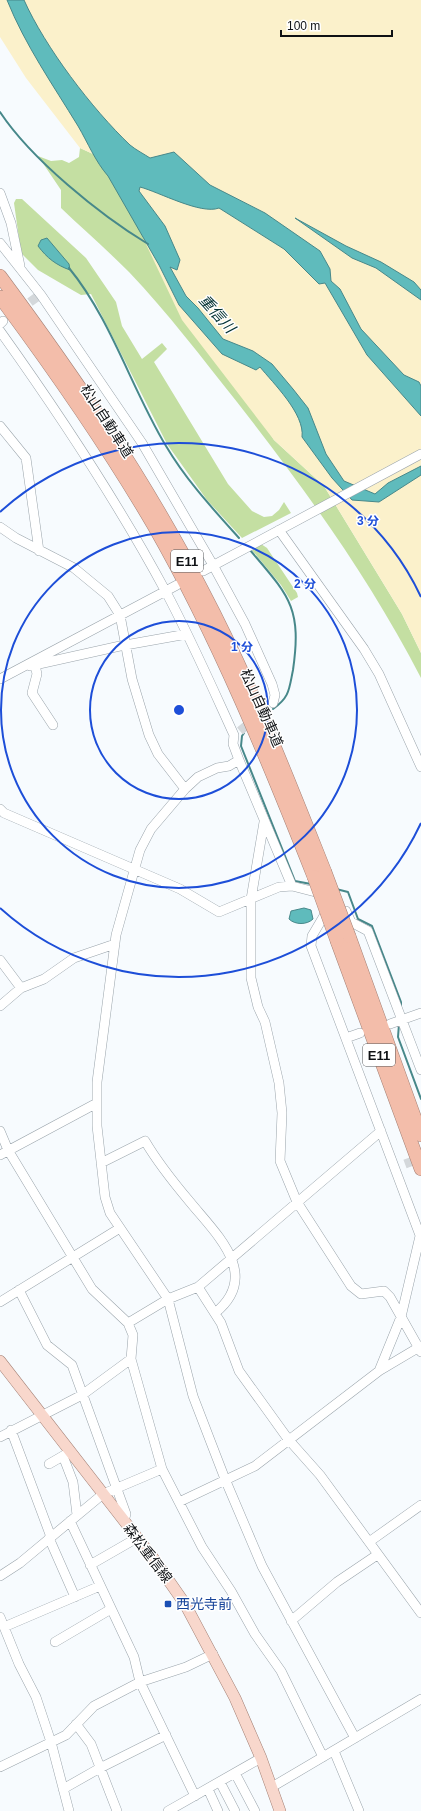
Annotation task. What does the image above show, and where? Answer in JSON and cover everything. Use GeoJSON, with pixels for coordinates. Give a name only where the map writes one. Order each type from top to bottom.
{"type":"FeatureCollection","features":[{"type":"Feature","properties":{"kind":"highway","name":"松山自動車道"},"geometry":{"type":"LineString","coordinates":[[0,276],[80,389],[165,521],[203,590],[240,664],[272,739],[319,875],[343,939],[421,1135]]}},
{"type":"Feature","properties":{"kind":"highway","name":"松山自動車道"},"geometry":{"type":"LineString","coordinates":[[0,297],[114,460],[154,527],[227,668],[319,875]]}},
{"type":"Feature","properties":{"kind":"highway","name":"松山自動車道"},"geometry":{"type":"LineString","coordinates":[[343,939],[421,1169]]}},
{"type":"Feature","properties":{"kind":"main road","name":"森松重信線"},"geometry":{"type":"LineString","coordinates":[[1,1365],[42,1415],[67,1454],[103,1494],[124,1521],[185,1604],[212,1654],[261,1758],[280,1811]]}},
{"type":"Feature","properties":{"kind":"street"},"geometry":{"type":"LineString","coordinates":[[0,193],[11,223],[21,267]]}},
{"type":"Feature","properties":{"kind":"street"},"geometry":{"type":"LineString","coordinates":[[0,243],[21,267],[39,296],[142,443],[213,565],[245,624],[272,684],[275,695],[273,703]]}},
{"type":"Feature","properties":{"kind":"street"},"geometry":{"type":"LineString","coordinates":[[0,331],[86,457],[165,591],[237,733],[234,744],[239,760],[292,886]]}},
{"type":"Feature","properties":{"kind":"street"},"geometry":{"type":"LineString","coordinates":[[0,426],[26,458],[39,551]]}},
{"type":"Feature","properties":{"kind":"street"},"geometry":{"type":"LineString","coordinates":[[203,570],[421,454]]}},
{"type":"Feature","properties":{"kind":"street"},"geometry":{"type":"LineString","coordinates":[[0,527],[39,551],[74,568],[108,596],[120,615],[127,645],[132,679],[149,736],[158,754],[185,789]]}},
{"type":"Feature","properties":{"kind":"street"},"geometry":{"type":"LineString","coordinates":[[280,530],[364,649],[379,674],[421,767]]}},
{"type":"Feature","properties":{"kind":"street"},"geometry":{"type":"LineString","coordinates":[[0,678],[177,585]]}},
{"type":"Feature","properties":{"kind":"street"},"geometry":{"type":"LineString","coordinates":[[21,668],[127,645],[187,634]]}},
{"type":"Feature","properties":{"kind":"street"},"geometry":{"type":"LineString","coordinates":[[35,665],[36,674],[32,693],[53,725]]}},
{"type":"Feature","properties":{"kind":"street"},"geometry":{"type":"LineString","coordinates":[[239,760],[229,766],[217,768],[198,777],[185,789],[151,829],[140,850],[115,944],[98,1082],[97,1126],[104,1197],[110,1213],[168,1299],[193,1396],[224,1479],[262,1566],[355,1738]]}},
{"type":"Feature","properties":{"kind":"street"},"geometry":{"type":"LineString","coordinates":[[0,809],[4,813],[180,889],[219,912],[279,887],[292,886],[341,898],[351,922],[368,931],[421,1070]]}},
{"type":"Feature","properties":{"kind":"street"},"geometry":{"type":"LineString","coordinates":[[179,1502],[224,1479],[255,1466],[288,1439],[379,1371],[420,1348],[390,1297],[384,1291],[361,1294],[351,1286],[298,1202],[280,1160],[282,1113],[279,1083],[264,1022],[258,1006],[251,978],[251,899],[264,821]]}},
{"type":"Feature","properties":{"kind":"street"},"geometry":{"type":"LineString","coordinates":[[329,896],[328,911],[312,936],[311,946],[421,1237],[401,1317],[379,1371]]}},
{"type":"Feature","properties":{"kind":"street"},"geometry":{"type":"LineString","coordinates":[[0,1006],[21,988],[44,979],[74,958],[115,944]]}},
{"type":"Feature","properties":{"kind":"street"},"geometry":{"type":"LineString","coordinates":[[0,960],[21,988]]}},
{"type":"Feature","properties":{"kind":"street"},"geometry":{"type":"LineString","coordinates":[[390,1024],[421,1013]]}},
{"type":"Feature","properties":{"kind":"street"},"geometry":{"type":"LineString","coordinates":[[346,1038],[360,1033]]}},
{"type":"Feature","properties":{"kind":"street"},"geometry":{"type":"LineString","coordinates":[[4,1152],[97,1103]]}},
{"type":"Feature","properties":{"kind":"street"},"geometry":{"type":"LineString","coordinates":[[0,1131],[4,1152],[92,1289],[128,1323],[133,1335],[131,1359],[162,1469],[202,1547],[231,1592],[255,1634],[281,1671],[323,1757]]}},
{"type":"Feature","properties":{"kind":"street"},"geometry":{"type":"LineString","coordinates":[[128,1323],[168,1299],[198,1287],[381,1131]]}},
{"type":"Feature","properties":{"kind":"street"},"geometry":{"type":"LineString","coordinates":[[101,1163],[145,1141],[171,1179],[220,1236],[228,1251],[234,1272],[234,1288],[223,1306],[215,1313]]}},
{"type":"Feature","properties":{"kind":"street"},"geometry":{"type":"LineString","coordinates":[[396,1168],[405,1164]]}},
{"type":"Feature","properties":{"kind":"street"},"geometry":{"type":"LineString","coordinates":[[0,1302],[120,1228]]}},
{"type":"Feature","properties":{"kind":"street"},"geometry":{"type":"LineString","coordinates":[[198,1287],[221,1323],[239,1371],[288,1439],[320,1475],[377,1555],[421,1613]]}},
{"type":"Feature","properties":{"kind":"street"},"geometry":{"type":"LineString","coordinates":[[19,1290],[47,1345],[72,1366],[126,1514],[124,1521]]}},
{"type":"Feature","properties":{"kind":"street"},"geometry":{"type":"LineString","coordinates":[[0,1437],[82,1394],[131,1359]]}},
{"type":"Feature","properties":{"kind":"street"},"geometry":{"type":"LineString","coordinates":[[11,1430],[50,1538],[75,1597]]}},
{"type":"Feature","properties":{"kind":"street"},"geometry":{"type":"LineString","coordinates":[[48,1464],[67,1454],[73,1482],[77,1515]]}},
{"type":"Feature","properties":{"kind":"street"},"geometry":{"type":"LineString","coordinates":[[0,1576],[20,1563],[103,1494],[162,1469]]}},
{"type":"Feature","properties":{"kind":"street"},"geometry":{"type":"LineString","coordinates":[[369,1542],[421,1504]]}},
{"type":"Feature","properties":{"kind":"street"},"geometry":{"type":"LineString","coordinates":[[70,1521],[134,1657],[140,1682],[195,1796]]}},
{"type":"Feature","properties":{"kind":"street"},"geometry":{"type":"LineString","coordinates":[[90,1565],[137,1538]]}},
{"type":"Feature","properties":{"kind":"street"},"geometry":{"type":"LineString","coordinates":[[291,1621],[336,1582],[377,1555]]}},
{"type":"Feature","properties":{"kind":"street"},"geometry":{"type":"LineString","coordinates":[[4,1627],[100,1586]]}},
{"type":"Feature","properties":{"kind":"street"},"geometry":{"type":"LineString","coordinates":[[54,1642],[111,1609]]}},
{"type":"Feature","properties":{"kind":"street"},"geometry":{"type":"LineString","coordinates":[[0,1617],[36,1697],[69,1811]]}},
{"type":"Feature","properties":{"kind":"street"},"geometry":{"type":"LineString","coordinates":[[0,1767],[66,1735],[94,1706],[140,1682],[186,1667],[212,1654]]}},
{"type":"Feature","properties":{"kind":"street"},"geometry":{"type":"LineString","coordinates":[[272,1786],[421,1699]]}},
{"type":"Feature","properties":{"kind":"street"},"geometry":{"type":"LineString","coordinates":[[76,1724],[91,1744],[117,1811]]}},
{"type":"Feature","properties":{"kind":"street"},"geometry":{"type":"LineString","coordinates":[[63,1789],[100,1768],[166,1735]]}},
{"type":"Feature","properties":{"kind":"street"},"geometry":{"type":"LineString","coordinates":[[334,1751],[359,1811]]}},
{"type":"Feature","properties":{"kind":"street"},"geometry":{"type":"LineString","coordinates":[[174,1810],[195,1796],[261,1758]]}},
{"type":"Feature","properties":{"kind":"street"},"geometry":{"type":"LineString","coordinates":[[235,1773],[255,1811]]}},
{"type":"Feature","properties":{"kind":"street"},"geometry":{"type":"LineString","coordinates":[[220,1782],[235,1811]]}},
{"type":"Feature","properties":{"kind":"street"},"geometry":{"type":"LineString","coordinates":[[208,1789],[218,1811]]}},
{"type":"Feature","properties":{"kind":"green space"},"geometry":{"type":"Polygon","coordinates":[[[80,148],[106,160],[274,440],[324,486],[402,614],[421,653],[421,678],[380,605],[312,501],[237,402],[157,303],[129,272],[61,208],[61,190],[38,156],[51,161],[62,160],[69,163],[79,157],[80,148]]]}},
{"type":"Feature","properties":{"kind":"green space"},"geometry":{"type":"Polygon","coordinates":[[[16,199],[22,199],[86,258],[116,302],[122,326],[142,359],[162,343],[167,349],[154,362],[228,484],[252,511],[264,517],[272,516],[279,510],[284,502],[291,513],[242,538],[207,500],[167,444],[91,294],[81,295],[38,270],[21,253],[14,203],[16,199]]]}},
{"type":"Feature","properties":{"kind":"green space"},"geometry":{"type":"Polygon","coordinates":[[[261,544],[267,548],[297,593],[298,597],[291,601],[281,585],[251,549],[261,544]]]}},
{"type":"Feature","properties":{"kind":"sand"},"geometry":{"type":"Polygon","coordinates":[[[0,0],[421,0],[421,653],[402,614],[324,486],[274,440],[182,320],[106,160],[80,148],[26,78],[0,37],[0,0]]]}},
{"type":"Feature","properties":{"kind":"water"},"geometry":{"type":"Polygon","coordinates":[[[7,0],[24,0],[44,37],[71,77],[100,114],[130,145],[150,158],[174,152],[210,185],[265,213],[320,251],[330,269],[331,281],[340,289],[361,329],[404,375],[419,382],[421,386],[421,416],[367,355],[325,283],[319,284],[284,249],[219,208],[211,209],[191,206],[140,187],[139,191],[165,226],[180,260],[177,270],[170,267],[186,296],[198,308],[223,339],[253,351],[272,364],[308,408],[326,454],[344,481],[375,494],[388,483],[421,466],[421,475],[379,502],[352,500],[332,478],[302,437],[302,428],[299,419],[287,399],[260,367],[256,370],[222,354],[179,305],[159,265],[108,176],[95,158],[78,126],[31,49],[7,0]]]}},
{"type":"Feature","properties":{"kind":"water"},"geometry":{"type":"Polygon","coordinates":[[[295,218],[346,246],[381,262],[414,282],[421,290],[421,300],[376,268],[352,258],[295,218]]]}},
{"type":"Feature","properties":{"kind":"water"},"geometry":{"type":"Polygon","coordinates":[[[47,238],[69,264],[70,270],[52,261],[38,246],[41,240],[47,238]]]}},
{"type":"Feature","properties":{"kind":"water"},"geometry":{"type":"Polygon","coordinates":[[[304,908],[311,910],[313,919],[308,922],[298,923],[289,919],[291,911],[304,908]]]}},
{"type":"Feature","properties":{"kind":"waterway"},"geometry":{"type":"LineString","coordinates":[[0,112],[29,148],[68,185],[109,218],[148,244]]}},
{"type":"Feature","properties":{"kind":"waterway"},"geometry":{"type":"LineString","coordinates":[[69,268],[97,309],[142,402],[174,459],[200,494],[239,538]]}},
{"type":"Feature","properties":{"kind":"waterway"},"geometry":{"type":"LineString","coordinates":[[250,550],[283,592],[290,604],[294,616],[296,631],[291,682],[283,701],[273,709]]}},
{"type":"Feature","properties":{"kind":"waterway"},"geometry":{"type":"LineString","coordinates":[[244,733],[242,736],[241,746],[295,881],[311,884]]}},
{"type":"Feature","properties":{"kind":"waterway"},"geometry":{"type":"LineString","coordinates":[[336,889],[348,892],[358,919],[372,926],[401,1002],[401,1006]]}},
{"type":"Feature","properties":{"kind":"waterway"},"geometry":{"type":"LineString","coordinates":[[399,1024],[398,1037],[421,1099]]}},
{"type":"Feature","properties":{"kind":"tunnel"},"geometry":{"type":"LineString","coordinates":[[19,310],[37,297]]}},
{"type":"Feature","properties":{"kind":"tunnel"},"geometry":{"type":"LineString","coordinates":[[240,731],[273,703]]}},
{"type":"Feature","properties":{"kind":"tunnel"},"geometry":{"type":"LineString","coordinates":[[405,1164],[421,1158]]}},
{"type":"Feature","properties":{"kind":"place","name":"西光寺前"},"geometry":{"type":"Point","coordinates":[168,1604]}},
{"type":"Feature","properties":{"kind":"water label","name":"重信川"},"geometry":{"type":"Point","coordinates":[217,314]}}]}
